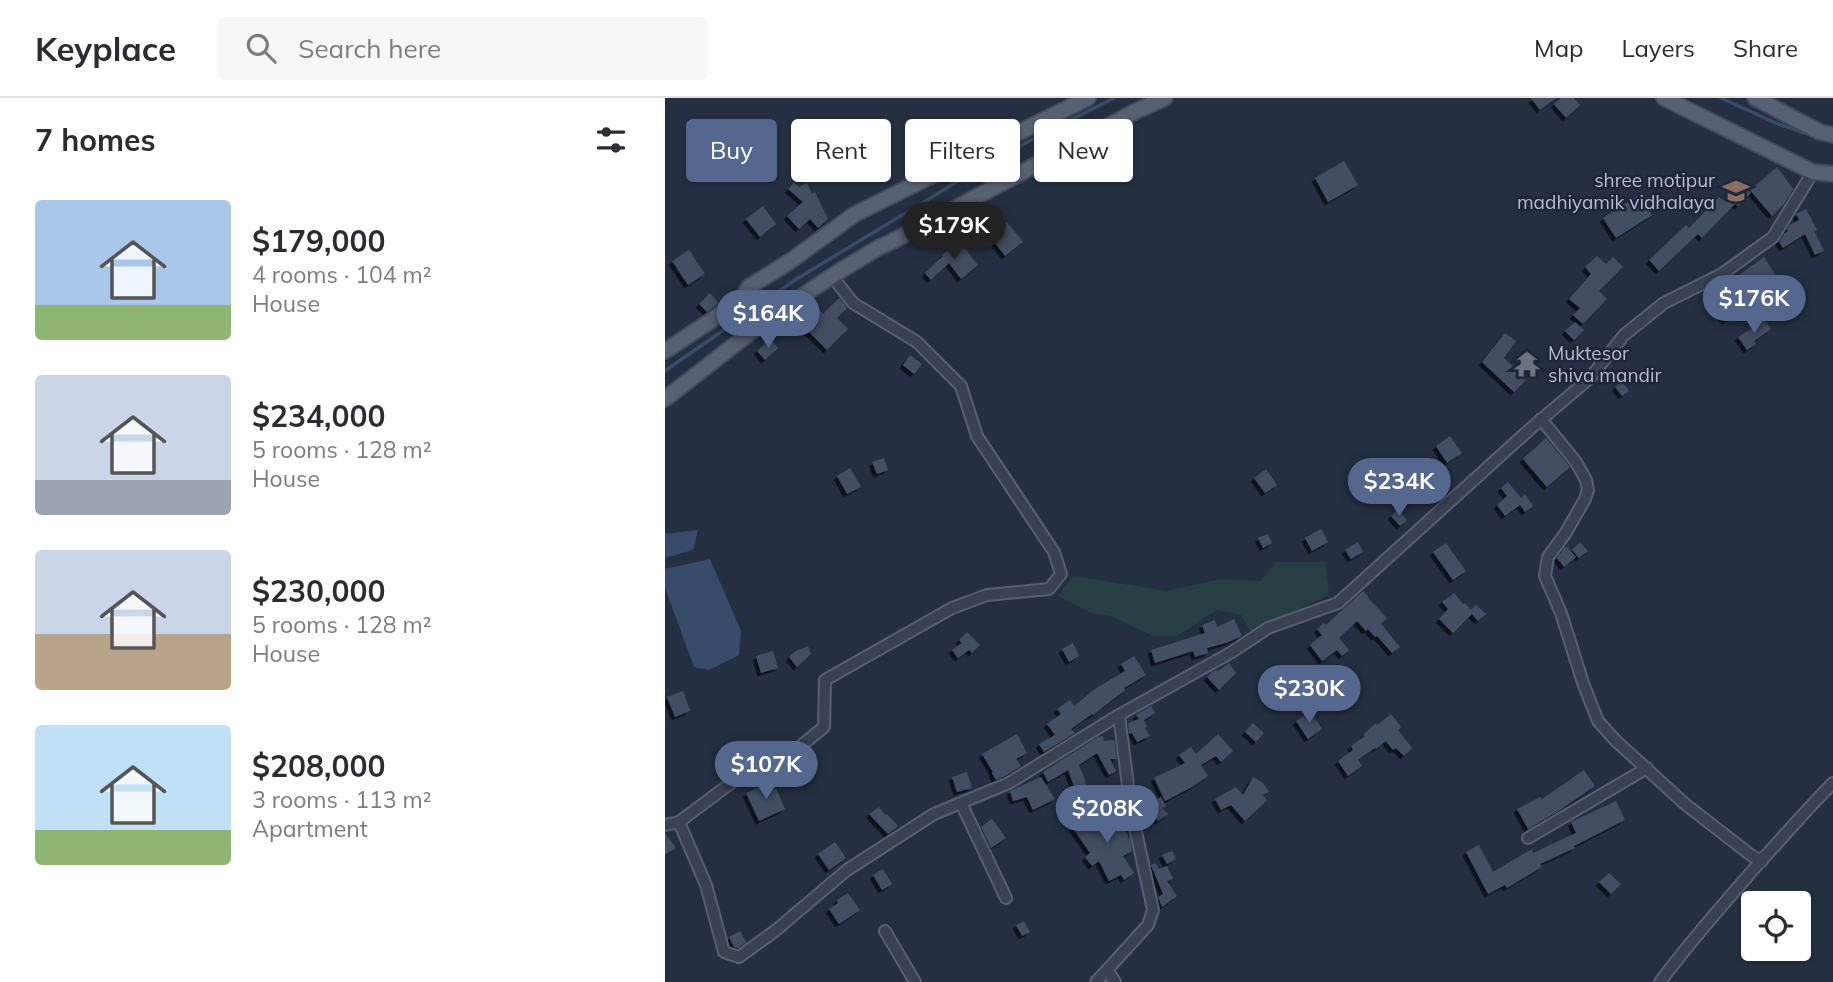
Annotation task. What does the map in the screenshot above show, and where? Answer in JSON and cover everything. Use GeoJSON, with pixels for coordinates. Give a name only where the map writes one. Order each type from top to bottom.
{"type":"FeatureCollection","features":[{"type":"Feature","properties":{"kind":"main road"},"geometry":{"type":"LineString","coordinates":[[665,351],[712,320],[742,298],[749,288],[855,214],[1088,98]]}},
{"type":"Feature","properties":{"kind":"main road"},"geometry":{"type":"LineString","coordinates":[[665,399],[765,321],[876,249],[1165,98]]}},
{"type":"Feature","properties":{"kind":"main road"},"geometry":{"type":"LineString","coordinates":[[1664,98],[1813,172],[1833,174]]}},
{"type":"Feature","properties":{"kind":"main road"},"geometry":{"type":"LineString","coordinates":[[1755,98],[1820,132],[1833,135]]}},
{"type":"Feature","properties":{"kind":"street"},"geometry":{"type":"LineString","coordinates":[[679,822],[706,885],[724,952],[739,957],[775,931],[847,870],[934,814],[1009,783],[1268,628],[1338,603],[1590,378],[1624,335],[1664,303],[1722,274],[1773,237],[1813,172]]}},
{"type":"Feature","properties":{"kind":"street"},"geometry":{"type":"LineString","coordinates":[[665,825],[679,822],[735,780],[785,759],[824,727],[825,680],[952,608],[986,595],[1049,589],[1061,574],[1054,552],[977,436],[961,386],[917,342],[853,303],[832,276]]}},
{"type":"Feature","properties":{"kind":"street"},"geometry":{"type":"LineString","coordinates":[[1541,419],[1576,462],[1586,480],[1588,490],[1565,534],[1548,557],[1545,576],[1561,613],[1598,721],[1685,804],[1762,861]]}},
{"type":"Feature","properties":{"kind":"street"},"geometry":{"type":"LineString","coordinates":[[1096,982],[1149,925],[1153,910],[1131,809],[1119,715]]}},
{"type":"Feature","properties":{"kind":"street"},"geometry":{"type":"LineString","coordinates":[[1528,838],[1647,768]]}},
{"type":"Feature","properties":{"kind":"street"},"geometry":{"type":"LineString","coordinates":[[1660,982],[1682,952],[1801,815],[1833,783]]}},
{"type":"Feature","properties":{"kind":"street"},"geometry":{"type":"LineString","coordinates":[[961,803],[1006,898]]}},
{"type":"Feature","properties":{"kind":"street"},"geometry":{"type":"LineString","coordinates":[[885,932],[915,982]]}},
{"type":"Feature","properties":{"kind":"street"},"geometry":{"type":"LineString","coordinates":[[1107,970],[1115,982]]}},
{"type":"Feature","properties":{"kind":"green space"},"geometry":{"type":"Polygon","coordinates":[[[1277,562],[1325,562],[1329,595],[1252,634],[1241,615],[1217,610],[1177,636],[1153,636],[1111,616],[1092,613],[1058,596],[1073,576],[1167,591],[1220,579],[1260,581],[1277,562]]]}},
{"type":"Feature","properties":{"kind":"water"},"geometry":{"type":"Polygon","coordinates":[[[698,530],[693,550],[665,558],[665,534],[698,530]]]}},
{"type":"Feature","properties":{"kind":"water"},"geometry":{"type":"Polygon","coordinates":[[[710,559],[741,631],[739,655],[709,670],[694,667],[665,588],[665,569],[710,559]]]}},
{"type":"Feature","properties":{"kind":"building"},"geometry":{"type":"Polygon","coordinates":[[[1531,98],[1556,98],[1540,110],[1531,98]]]}},
{"type":"Feature","properties":{"kind":"building"},"geometry":{"type":"Polygon","coordinates":[[[1561,98],[1574,98],[1580,105],[1566,118],[1554,104],[1561,98]]]}},
{"type":"Feature","properties":{"kind":"building"},"geometry":{"type":"Polygon","coordinates":[[[1344,161],[1358,185],[1328,202],[1315,178],[1344,161]]]}},
{"type":"Feature","properties":{"kind":"building"},"geometry":{"type":"Polygon","coordinates":[[[1777,167],[1793,189],[1784,204],[1772,216],[1750,190],[1777,167]]]}},
{"type":"Feature","properties":{"kind":"building"},"geometry":{"type":"Polygon","coordinates":[[[794,182],[799,187],[807,183],[812,194],[815,192],[828,219],[818,228],[810,219],[799,229],[787,216],[803,202],[788,189],[794,182]]]}},
{"type":"Feature","properties":{"kind":"building"},"geometry":{"type":"Polygon","coordinates":[[[1741,183],[1751,193],[1738,206],[1735,204],[1702,238],[1698,234],[1659,271],[1649,260],[1686,225],[1689,228],[1719,197],[1724,201],[1741,183]]]}},
{"type":"Feature","properties":{"kind":"building"},"geometry":{"type":"Polygon","coordinates":[[[1639,195],[1652,215],[1616,238],[1603,218],[1639,195]]]}},
{"type":"Feature","properties":{"kind":"building"},"geometry":{"type":"Polygon","coordinates":[[[763,206],[776,224],[760,237],[746,219],[763,206]]]}},
{"type":"Feature","properties":{"kind":"building"},"geometry":{"type":"Polygon","coordinates":[[[1806,209],[1824,251],[1815,255],[1805,234],[1783,248],[1779,242],[1790,225],[1799,220],[1796,214],[1806,209]]]}},
{"type":"Feature","properties":{"kind":"building"},"geometry":{"type":"Polygon","coordinates":[[[1006,221],[1023,242],[1005,256],[989,235],[1006,221]]]}},
{"type":"Feature","properties":{"kind":"building"},"geometry":{"type":"Polygon","coordinates":[[[959,241],[978,265],[961,279],[949,263],[931,280],[925,273],[959,241]]]}},
{"type":"Feature","properties":{"kind":"building"},"geometry":{"type":"Polygon","coordinates":[[[689,250],[705,274],[688,285],[672,261],[689,250]]]}},
{"type":"Feature","properties":{"kind":"building"},"geometry":{"type":"Polygon","coordinates":[[[1597,256],[1606,264],[1613,257],[1623,267],[1599,291],[1607,299],[1583,324],[1573,315],[1580,308],[1569,299],[1591,274],[1585,267],[1597,256]]]}},
{"type":"Feature","properties":{"kind":"building"},"geometry":{"type":"Polygon","coordinates":[[[1764,257],[1779,281],[1759,294],[1764,302],[1755,310],[1746,297],[1734,308],[1737,314],[1725,321],[1708,294],[1721,288],[1764,257]]]}},
{"type":"Feature","properties":{"kind":"building"},"geometry":{"type":"Polygon","coordinates":[[[710,293],[719,303],[707,312],[699,304],[710,293]]]}},
{"type":"Feature","properties":{"kind":"building"},"geometry":{"type":"Polygon","coordinates":[[[839,298],[847,308],[837,318],[848,329],[827,350],[805,328],[810,324],[803,315],[815,305],[823,314],[839,298]]]}},
{"type":"Feature","properties":{"kind":"building"},"geometry":{"type":"Polygon","coordinates":[[[1765,320],[1771,329],[1754,341],[1756,344],[1747,350],[1738,337],[1765,320]]]}},
{"type":"Feature","properties":{"kind":"building"},"geometry":{"type":"Polygon","coordinates":[[[1575,322],[1584,330],[1574,340],[1565,331],[1575,322]]]}},
{"type":"Feature","properties":{"kind":"building"},"geometry":{"type":"Polygon","coordinates":[[[1505,333],[1516,341],[1504,358],[1527,379],[1514,392],[1482,362],[1505,333]]]}},
{"type":"Feature","properties":{"kind":"building"},"geometry":{"type":"Polygon","coordinates":[[[771,339],[778,348],[765,360],[757,351],[771,339]]]}},
{"type":"Feature","properties":{"kind":"building"},"geometry":{"type":"Polygon","coordinates":[[[910,355],[922,364],[914,374],[903,365],[910,355]]]}},
{"type":"Feature","properties":{"kind":"building"},"geometry":{"type":"Polygon","coordinates":[[[1622,382],[1629,391],[1622,396],[1615,387],[1622,382]]]}},
{"type":"Feature","properties":{"kind":"building"},"geometry":{"type":"Polygon","coordinates":[[[1450,436],[1462,453],[1447,463],[1436,446],[1450,436]]]}},
{"type":"Feature","properties":{"kind":"building"},"geometry":{"type":"Polygon","coordinates":[[[1546,438],[1570,467],[1547,487],[1523,459],[1546,438]]]}},
{"type":"Feature","properties":{"kind":"building"},"geometry":{"type":"Polygon","coordinates":[[[884,458],[888,470],[877,474],[872,462],[884,458]]]}},
{"type":"Feature","properties":{"kind":"building"},"geometry":{"type":"Polygon","coordinates":[[[850,468],[861,487],[847,494],[837,476],[850,468]]]}},
{"type":"Feature","properties":{"kind":"building"},"geometry":{"type":"Polygon","coordinates":[[[1266,469],[1277,485],[1265,493],[1254,478],[1266,469]]]}},
{"type":"Feature","properties":{"kind":"building"},"geometry":{"type":"Polygon","coordinates":[[[1508,482],[1521,498],[1525,494],[1533,506],[1525,512],[1520,505],[1505,516],[1497,505],[1507,496],[1501,488],[1508,482]]]}},
{"type":"Feature","properties":{"kind":"building"},"geometry":{"type":"Polygon","coordinates":[[[1398,510],[1407,520],[1400,526],[1391,516],[1398,510]]]}},
{"type":"Feature","properties":{"kind":"building"},"geometry":{"type":"Polygon","coordinates":[[[1321,529],[1328,542],[1312,551],[1305,538],[1321,529]]]}},
{"type":"Feature","properties":{"kind":"building"},"geometry":{"type":"Polygon","coordinates":[[[1268,534],[1272,543],[1263,548],[1258,538],[1268,534]]]}},
{"type":"Feature","properties":{"kind":"building"},"geometry":{"type":"Polygon","coordinates":[[[1358,542],[1363,552],[1351,559],[1345,550],[1358,542]]]}},
{"type":"Feature","properties":{"kind":"building"},"geometry":{"type":"Polygon","coordinates":[[[1580,542],[1588,551],[1579,558],[1572,550],[1580,542]]]}},
{"type":"Feature","properties":{"kind":"building"},"geometry":{"type":"Polygon","coordinates":[[[1446,543],[1466,571],[1453,580],[1433,552],[1446,543]]]}},
{"type":"Feature","properties":{"kind":"building"},"geometry":{"type":"Polygon","coordinates":[[[1567,547],[1576,557],[1564,567],[1557,558],[1567,547]]]}},
{"type":"Feature","properties":{"kind":"building"},"geometry":{"type":"Polygon","coordinates":[[[1363,591],[1387,618],[1381,624],[1400,647],[1392,653],[1377,636],[1368,629],[1366,631],[1357,621],[1339,638],[1349,650],[1342,656],[1337,650],[1322,661],[1310,645],[1322,635],[1317,629],[1324,623],[1326,625],[1363,591]]]}},
{"type":"Feature","properties":{"kind":"building"},"geometry":{"type":"Polygon","coordinates":[[[1454,593],[1471,610],[1476,605],[1486,614],[1478,621],[1472,614],[1453,633],[1439,619],[1448,609],[1442,602],[1454,593]]]}},
{"type":"Feature","properties":{"kind":"building"},"geometry":{"type":"Polygon","coordinates":[[[1234,619],[1242,636],[1207,648],[1208,653],[1195,657],[1193,651],[1155,663],[1151,650],[1205,633],[1202,625],[1215,620],[1217,627],[1234,619]]]}},
{"type":"Feature","properties":{"kind":"building"},"geometry":{"type":"Polygon","coordinates":[[[967,632],[980,645],[972,653],[969,650],[958,658],[952,650],[962,643],[959,640],[967,632]]]}},
{"type":"Feature","properties":{"kind":"building"},"geometry":{"type":"Polygon","coordinates":[[[1073,643],[1079,656],[1069,662],[1062,649],[1073,643]]]}},
{"type":"Feature","properties":{"kind":"building"},"geometry":{"type":"Polygon","coordinates":[[[808,646],[811,654],[797,667],[789,657],[808,646]]]}},
{"type":"Feature","properties":{"kind":"building"},"geometry":{"type":"Polygon","coordinates":[[[773,651],[778,668],[761,673],[756,656],[773,651]]]}},
{"type":"Feature","properties":{"kind":"building"},"geometry":{"type":"Polygon","coordinates":[[[1134,656],[1146,675],[1124,688],[1125,690],[1093,715],[1071,729],[1075,733],[1044,752],[1039,744],[1055,735],[1047,724],[1061,714],[1057,709],[1070,700],[1074,706],[1095,689],[1125,671],[1121,664],[1134,656]]]}},
{"type":"Feature","properties":{"kind":"building"},"geometry":{"type":"Polygon","coordinates":[[[1229,663],[1236,673],[1219,690],[1207,677],[1229,663]]]}},
{"type":"Feature","properties":{"kind":"building"},"geometry":{"type":"Polygon","coordinates":[[[683,691],[690,711],[675,717],[667,697],[683,691]]]}},
{"type":"Feature","properties":{"kind":"building"},"geometry":{"type":"Polygon","coordinates":[[[1151,706],[1155,713],[1144,720],[1150,736],[1137,742],[1132,733],[1129,734],[1128,723],[1139,719],[1136,715],[1151,706]]]}},
{"type":"Feature","properties":{"kind":"building"},"geometry":{"type":"Polygon","coordinates":[[[1310,711],[1322,729],[1308,739],[1296,721],[1310,711]]]}},
{"type":"Feature","properties":{"kind":"building"},"geometry":{"type":"Polygon","coordinates":[[[1391,714],[1401,727],[1398,730],[1412,748],[1404,756],[1396,748],[1393,750],[1386,741],[1358,760],[1362,766],[1348,776],[1338,761],[1353,750],[1351,746],[1365,736],[1363,735],[1376,723],[1377,725],[1391,714]]]}},
{"type":"Feature","properties":{"kind":"building"},"geometry":{"type":"Polygon","coordinates":[[[1253,723],[1264,733],[1256,742],[1245,732],[1253,723]]]}},
{"type":"Feature","properties":{"kind":"building"},"geometry":{"type":"Polygon","coordinates":[[[1017,734],[1027,753],[1016,759],[1021,766],[996,780],[982,754],[1017,734]]]}},
{"type":"Feature","properties":{"kind":"building"},"geometry":{"type":"Polygon","coordinates":[[[1218,734],[1233,751],[1221,762],[1216,756],[1201,765],[1208,776],[1165,801],[1154,778],[1185,763],[1179,755],[1191,747],[1196,754],[1218,734]]]}},
{"type":"Feature","properties":{"kind":"building"},"geometry":{"type":"Polygon","coordinates":[[[1103,736],[1104,741],[1114,740],[1117,759],[1110,759],[1116,771],[1109,775],[1097,753],[1079,765],[1089,790],[1077,795],[1068,770],[1048,782],[1043,772],[1103,736]]]}},
{"type":"Feature","properties":{"kind":"building"},"geometry":{"type":"Polygon","coordinates":[[[1584,770],[1595,786],[1528,829],[1517,809],[1540,797],[1542,799],[1584,770]]]}},
{"type":"Feature","properties":{"kind":"building"},"geometry":{"type":"Polygon","coordinates":[[[967,772],[972,788],[957,792],[952,777],[967,772]]]}},
{"type":"Feature","properties":{"kind":"building"},"geometry":{"type":"Polygon","coordinates":[[[1041,777],[1055,799],[1033,810],[1027,797],[1013,801],[1010,791],[1041,777]]]}},
{"type":"Feature","properties":{"kind":"building"},"geometry":{"type":"Polygon","coordinates":[[[1253,777],[1263,783],[1269,792],[1263,795],[1267,800],[1245,821],[1231,805],[1221,810],[1215,799],[1236,787],[1243,795],[1253,777]]]}},
{"type":"Feature","properties":{"kind":"building"},"geometry":{"type":"Polygon","coordinates":[[[773,781],[785,809],[759,821],[746,793],[773,781]]]}},
{"type":"Feature","properties":{"kind":"building"},"geometry":{"type":"Polygon","coordinates":[[[1161,797],[1166,806],[1162,808],[1168,814],[1158,821],[1152,814],[1145,818],[1140,810],[1161,797]]]}},
{"type":"Feature","properties":{"kind":"building"},"geometry":{"type":"Polygon","coordinates":[[[1616,801],[1625,820],[1540,864],[1542,867],[1507,888],[1505,885],[1488,894],[1466,852],[1479,845],[1493,872],[1532,849],[1533,853],[1576,833],[1571,822],[1616,801]]]}},
{"type":"Feature","properties":{"kind":"building"},"geometry":{"type":"Polygon","coordinates":[[[879,807],[898,826],[888,834],[869,814],[879,807]]]}},
{"type":"Feature","properties":{"kind":"building"},"geometry":{"type":"Polygon","coordinates":[[[1115,812],[1130,840],[1132,851],[1123,856],[1134,873],[1124,880],[1121,875],[1109,881],[1099,861],[1092,866],[1085,857],[1090,853],[1072,827],[1087,818],[1091,824],[1115,812]]]}},
{"type":"Feature","properties":{"kind":"building"},"geometry":{"type":"Polygon","coordinates":[[[992,819],[1006,838],[991,848],[981,827],[992,819]]]}},
{"type":"Feature","properties":{"kind":"building"},"geometry":{"type":"Polygon","coordinates":[[[665,833],[676,848],[665,855],[665,833]]]}},
{"type":"Feature","properties":{"kind":"building"},"geometry":{"type":"Polygon","coordinates":[[[835,842],[846,858],[829,870],[818,854],[835,842]]]}},
{"type":"Feature","properties":{"kind":"building"},"geometry":{"type":"Polygon","coordinates":[[[1172,851],[1176,859],[1167,864],[1162,855],[1172,851]]]}},
{"type":"Feature","properties":{"kind":"building"},"geometry":{"type":"Polygon","coordinates":[[[1155,863],[1159,869],[1167,866],[1173,879],[1167,881],[1177,896],[1162,907],[1158,897],[1163,894],[1151,865],[1155,863]]]}},
{"type":"Feature","properties":{"kind":"building"},"geometry":{"type":"Polygon","coordinates":[[[883,869],[892,884],[882,890],[873,875],[883,869]]]}},
{"type":"Feature","properties":{"kind":"building"},"geometry":{"type":"Polygon","coordinates":[[[1609,873],[1621,884],[1611,894],[1599,882],[1609,873]]]}},
{"type":"Feature","properties":{"kind":"building"},"geometry":{"type":"Polygon","coordinates":[[[848,893],[860,910],[839,924],[829,909],[848,893]]]}},
{"type":"Feature","properties":{"kind":"building"},"geometry":{"type":"Polygon","coordinates":[[[1024,921],[1030,932],[1022,936],[1016,925],[1024,921]]]}},
{"type":"Feature","properties":{"kind":"building"},"geometry":{"type":"Polygon","coordinates":[[[740,931],[746,942],[738,948],[734,947],[729,937],[740,931]]]}},
{"type":"Feature","properties":{"kind":"waterway"},"geometry":{"type":"LineString","coordinates":[[665,371],[795,280],[998,157],[1114,98]]}},
{"type":"Feature","properties":{"kind":"waterway"},"geometry":{"type":"LineString","coordinates":[[1721,98],[1778,124],[1811,135]]}},
{"type":"Feature","properties":{"kind":"place","name":"shree motipur madhiyamik vidhalaya"},"geometry":{"type":"Point","coordinates":[1736,191]}},
{"type":"Feature","properties":{"kind":"place","name":"Muktesor shiva mandir"},"geometry":{"type":"Point","coordinates":[1527,364]}}]}
